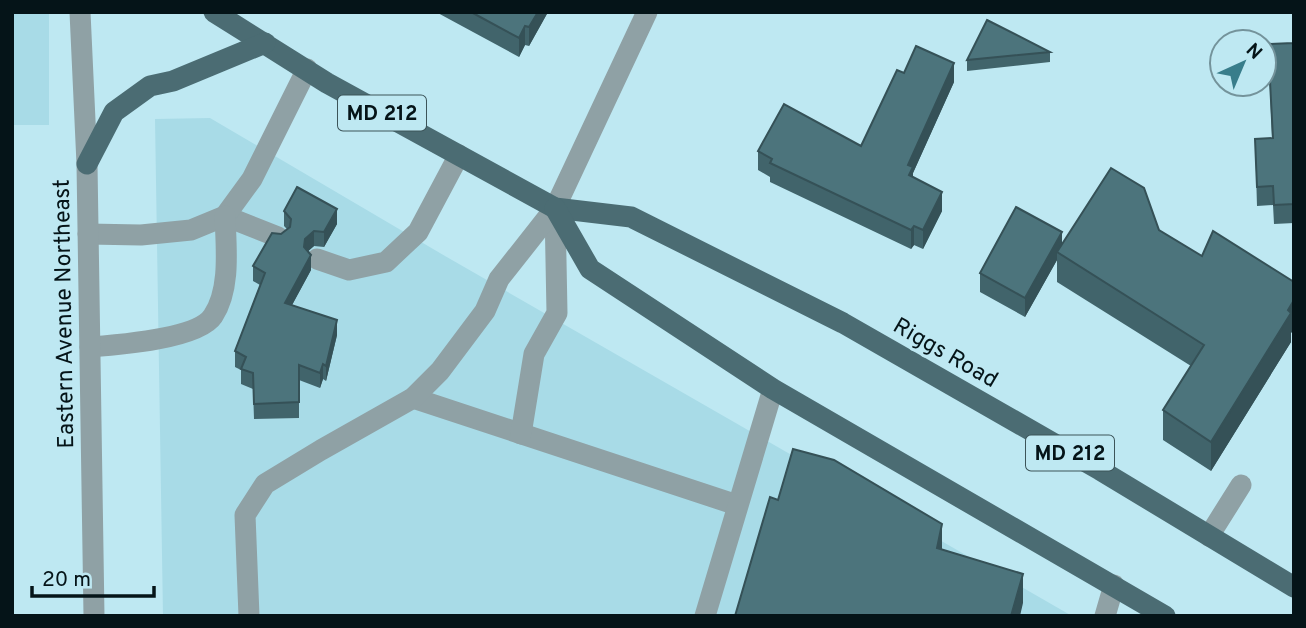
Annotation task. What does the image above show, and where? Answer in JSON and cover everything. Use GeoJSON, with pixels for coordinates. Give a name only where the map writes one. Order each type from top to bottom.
{"type":"FeatureCollection","features":[{"type":"Feature","properties":{"kind":"main road","name":"Riggs Road"},"geometry":{"type":"LineString","coordinates":[[214,12],[307,69],[555,208],[631,217],[818,311],[1089,464],[1294,587]]}},
{"type":"Feature","properties":{"kind":"main road"},"geometry":{"type":"LineString","coordinates":[[87,164],[114,112],[150,86],[173,81],[265,43]]}},
{"type":"Feature","properties":{"kind":"main road"},"geometry":{"type":"LineString","coordinates":[[555,208],[590,269],[772,389],[1165,616]]}},
{"type":"Feature","properties":{"kind":"main road"},"geometry":{"type":"LineString","coordinates":[[1234,551],[1294,569]]}},
{"type":"Feature","properties":{"kind":"street","name":"Eastern Avenue Northeast"},"geometry":{"type":"LineString","coordinates":[[80,12],[87,164],[94,616]]}},
{"type":"Feature","properties":{"kind":"street"},"geometry":{"type":"LineString","coordinates":[[249,616],[245,515],[265,484],[413,398],[440,371],[485,311],[499,279],[555,208],[647,12]]}},
{"type":"Feature","properties":{"kind":"street"},"geometry":{"type":"LineString","coordinates":[[88,234],[142,235],[191,230],[225,216],[251,179],[307,69]]}},
{"type":"Feature","properties":{"kind":"street"},"geometry":{"type":"LineString","coordinates":[[317,259],[349,270],[386,262],[418,232],[459,155]]}},
{"type":"Feature","properties":{"kind":"street"},"geometry":{"type":"LineString","coordinates":[[522,434],[534,354],[557,313],[555,208]]}},
{"type":"Feature","properties":{"kind":"street"},"geometry":{"type":"LineString","coordinates":[[225,216],[278,237]]}},
{"type":"Feature","properties":{"kind":"street"},"geometry":{"type":"LineString","coordinates":[[90,347],[143,343],[195,328],[212,318],[222,295],[226,255],[225,216]]}},
{"type":"Feature","properties":{"kind":"street"},"geometry":{"type":"LineString","coordinates":[[705,616],[772,389]]}},
{"type":"Feature","properties":{"kind":"street"},"geometry":{"type":"LineString","coordinates":[[413,398],[737,505]]}},
{"type":"Feature","properties":{"kind":"street"},"geometry":{"type":"LineString","coordinates":[[1209,536],[1241,485]]}},
{"type":"Feature","properties":{"kind":"street"},"geometry":{"type":"LineString","coordinates":[[1105,616],[1114,585]]}},
{"type":"Feature","properties":{"kind":"shaded area"},"geometry":{"type":"Polygon","coordinates":[[[12,12],[49,12],[49,125],[12,125],[12,12]]]}},
{"type":"Feature","properties":{"kind":"shaded area"},"geometry":{"type":"Polygon","coordinates":[[[210,118],[1072,616],[163,616],[155,119],[210,118]]]}},
{"type":"Feature","properties":{"kind":"building"},"geometry":{"type":"Polygon","coordinates":[[[471,12],[538,12],[529,27],[525,26],[519,38],[471,12]]]}},
{"type":"Feature","properties":{"kind":"building"},"geometry":{"type":"Polygon","coordinates":[[[1294,12],[1294,204],[1274,205],[1273,186],[1257,187],[1255,139],[1273,138],[1271,98],[1278,98],[1278,44],[1293,43],[1294,12]]]}},
{"type":"Feature","properties":{"kind":"building"},"geometry":{"type":"Polygon","coordinates":[[[987,20],[1050,52],[967,60],[987,20]]]}},
{"type":"Feature","properties":{"kind":"building"},"geometry":{"type":"Polygon","coordinates":[[[916,46],[954,63],[908,165],[913,167],[909,175],[942,192],[923,230],[914,226],[911,230],[770,163],[772,159],[758,151],[784,104],[861,146],[897,70],[904,73],[916,46]]]}},
{"type":"Feature","properties":{"kind":"building"},"geometry":{"type":"Polygon","coordinates":[[[1111,168],[1144,188],[1159,230],[1202,256],[1213,231],[1294,282],[1294,300],[1288,310],[1291,313],[1211,442],[1163,410],[1204,345],[1057,252],[1111,168]]]}},
{"type":"Feature","properties":{"kind":"building"},"geometry":{"type":"Polygon","coordinates":[[[297,187],[337,209],[324,232],[314,231],[305,239],[304,247],[311,255],[285,303],[337,320],[326,366],[323,364],[320,373],[299,365],[299,402],[254,404],[253,373],[241,369],[246,357],[235,351],[265,273],[253,266],[272,233],[281,234],[290,227],[291,219],[284,211],[297,187]]]}},
{"type":"Feature","properties":{"kind":"building"},"geometry":{"type":"Polygon","coordinates":[[[1016,207],[1062,232],[1025,298],[980,273],[1016,207]]]}},
{"type":"Feature","properties":{"kind":"building"},"geometry":{"type":"Polygon","coordinates":[[[793,449],[834,460],[942,524],[937,548],[1023,574],[1011,616],[735,616],[770,497],[778,500],[793,449]]]}}]}
